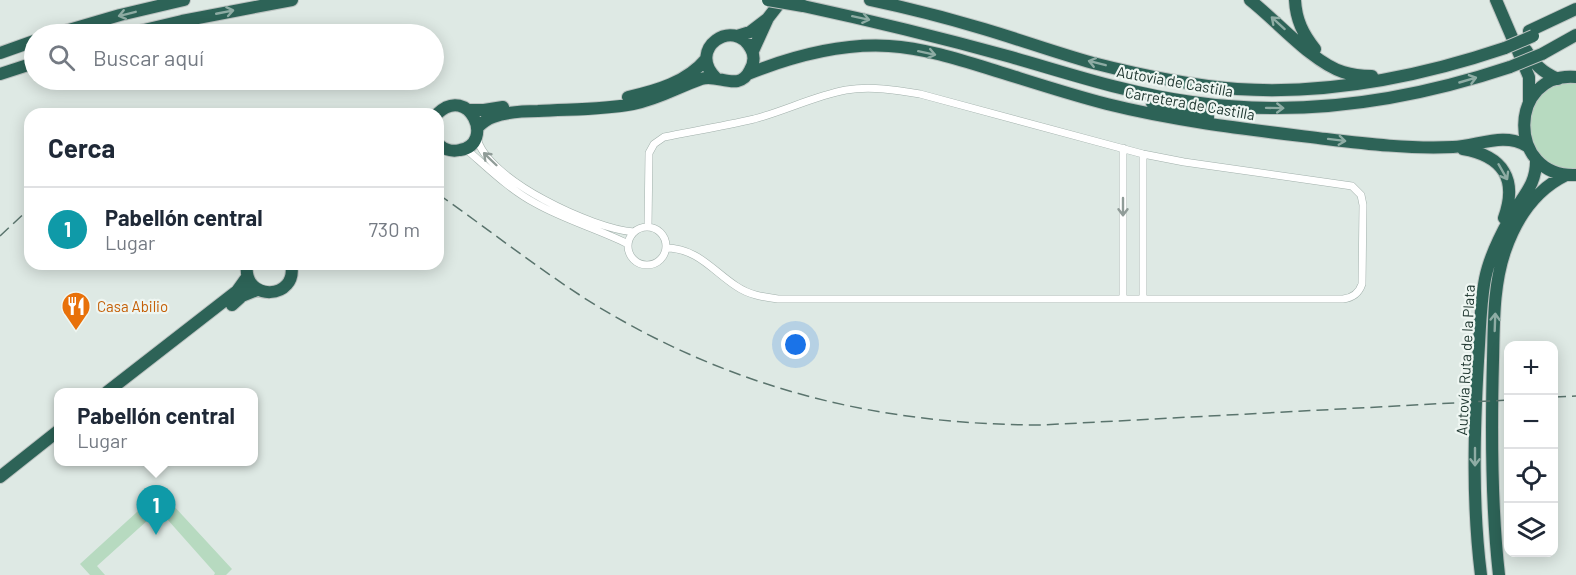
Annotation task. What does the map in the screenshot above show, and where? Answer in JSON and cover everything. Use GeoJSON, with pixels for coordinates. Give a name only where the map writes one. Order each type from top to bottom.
{"type":"FeatureCollection","features":[{"type":"Feature","properties":{"kind":"highway"},"geometry":{"type":"LineString","coordinates":[[89,24],[184,0]]}},
{"type":"Feature","properties":{"kind":"highway"},"geometry":{"type":"LineString","coordinates":[[169,24],[292,0]]}},
{"type":"Feature","properties":{"kind":"highway","name":"Autovía de Castilla"},"geometry":{"type":"LineString","coordinates":[[768,0],[889,24],[1138,93],[1193,103],[1241,107],[1293,108],[1395,98],[1469,80],[1510,67],[1542,54],[1576,35]]}},
{"type":"Feature","properties":{"kind":"highway"},"geometry":{"type":"LineString","coordinates":[[444,149],[450,151],[466,148],[472,143],[477,131],[494,116],[522,111],[616,107],[644,102],[706,77],[730,82],[743,79],[753,63],[753,51],[768,18],[782,0]]}},
{"type":"Feature","properties":{"kind":"highway","name":"Autovía de Castilla"},"geometry":{"type":"LineString","coordinates":[[870,0],[981,28],[1120,69],[1192,84],[1237,89],[1291,89],[1378,81],[1431,71],[1504,45],[1576,15]]}},
{"type":"Feature","properties":{"kind":"highway"},"geometry":{"type":"LineString","coordinates":[[1250,0],[1311,53],[1331,67],[1344,72],[1367,76],[1391,75],[1476,51]]}},
{"type":"Feature","properties":{"kind":"highway"},"geometry":{"type":"LineString","coordinates":[[1295,0],[1295,13],[1306,37],[1316,50],[1344,68],[1357,72],[1383,72],[1504,45]]}},
{"type":"Feature","properties":{"kind":"highway"},"geometry":{"type":"LineString","coordinates":[[1496,0],[1529,77],[1529,102],[1523,123],[1527,146],[1536,159],[1553,171],[1571,175]]}},
{"type":"Feature","properties":{"kind":"highway"},"geometry":{"type":"LineString","coordinates":[[1503,0],[1532,60],[1546,73],[1558,79]]}},
{"type":"Feature","properties":{"kind":"highway"},"geometry":{"type":"LineString","coordinates":[[1531,34],[1576,9]]}},
{"type":"Feature","properties":{"kind":"highway"},"geometry":{"type":"LineString","coordinates":[[716,78],[711,73],[706,60],[707,51],[712,43],[719,37],[737,36],[750,32],[768,18]]}},
{"type":"Feature","properties":{"kind":"highway"},"geometry":{"type":"LineString","coordinates":[[737,36],[747,42],[753,51]]}},
{"type":"Feature","properties":{"kind":"highway"},"geometry":{"type":"LineString","coordinates":[[0,53],[24,45]]}},
{"type":"Feature","properties":{"kind":"highway","name":"Carretera de Castilla"},"geometry":{"type":"LineString","coordinates":[[748,74],[787,59],[822,50],[889,46],[961,60],[1108,104],[1186,121],[1359,142],[1453,147],[1508,139],[1520,141],[1527,146]]}},
{"type":"Feature","properties":{"kind":"highway"},"geometry":{"type":"LineString","coordinates":[[469,110],[484,110],[524,103],[615,100],[640,94],[692,74],[706,60]]}},
{"type":"Feature","properties":{"kind":"highway"},"geometry":{"type":"LineString","coordinates":[[0,74],[24,66]]}},
{"type":"Feature","properties":{"kind":"highway"},"geometry":{"type":"LineString","coordinates":[[1046,67],[1083,83],[1142,101],[1280,132]]}},
{"type":"Feature","properties":{"kind":"highway"},"geometry":{"type":"LineString","coordinates":[[1529,102],[1542,86],[1558,79],[1576,76]]}},
{"type":"Feature","properties":{"kind":"highway"},"geometry":{"type":"LineString","coordinates":[[444,109],[449,106],[469,110],[475,117],[477,131]]}},
{"type":"Feature","properties":{"kind":"highway"},"geometry":{"type":"LineString","coordinates":[[1453,147],[1488,156],[1498,164],[1508,180],[1509,203],[1493,241],[1485,279]]}},
{"type":"Feature","properties":{"kind":"highway","name":"Autovía Ruta de la Plata"},"geometry":{"type":"LineString","coordinates":[[1481,575],[1476,531],[1475,438],[1485,279],[1494,249],[1509,219],[1534,181],[1536,159]]}},
{"type":"Feature","properties":{"kind":"highway","name":"Autovía Ruta de la Plata"},"geometry":{"type":"LineString","coordinates":[[1499,575],[1493,501],[1492,449],[1498,277],[1510,237],[1527,208],[1544,188],[1571,175]]}},
{"type":"Feature","properties":{"kind":"highway"},"geometry":{"type":"LineString","coordinates":[[113,388],[237,291],[247,277],[247,270]]}},
{"type":"Feature","properties":{"kind":"highway"},"geometry":{"type":"LineString","coordinates":[[247,277],[257,290],[265,293],[280,290],[291,278],[291,270]]}},
{"type":"Feature","properties":{"kind":"highway"},"geometry":{"type":"LineString","coordinates":[[126,388],[242,296],[257,290]]}},
{"type":"Feature","properties":{"kind":"highway"},"geometry":{"type":"LineString","coordinates":[[0,477],[54,434]]}},
{"type":"Feature","properties":{"kind":"highway"},"geometry":{"type":"LineString","coordinates":[[0,487],[54,444]]}},
{"type":"Feature","properties":{"kind":"street"},"geometry":{"type":"LineString","coordinates":[[648,227],[649,153],[654,144],[664,137],[756,118],[826,95],[848,90],[878,88],[920,94],[1143,154],[1352,186],[1361,195],[1363,205],[1362,284],[1360,290],[1348,298],[778,299],[754,295],[737,287],[701,258],[677,248],[666,248]]}},
{"type":"Feature","properties":{"kind":"street"},"geometry":{"type":"LineString","coordinates":[[477,131],[482,151],[489,159],[517,183],[537,195],[580,216],[622,231],[634,232],[648,227],[659,231],[666,242],[661,259],[655,263],[643,264],[632,258],[628,244],[634,232]]}},
{"type":"Feature","properties":{"kind":"street"},"geometry":{"type":"LineString","coordinates":[[466,148],[495,175],[532,202],[628,244]]}},
{"type":"Feature","properties":{"kind":"street"},"geometry":{"type":"LineString","coordinates":[[1123,148],[1123,299]]}},
{"type":"Feature","properties":{"kind":"street"},"geometry":{"type":"LineString","coordinates":[[1143,154],[1143,299]]}},
{"type":"Feature","properties":{"kind":"green space"},"geometry":{"type":"Polygon","coordinates":[[[1576,81],[1576,171],[1562,170],[1540,157],[1527,128],[1537,99],[1546,89],[1576,81]]]}},
{"type":"Feature","properties":{"kind":"green space"},"geometry":{"type":"Polygon","coordinates":[[[160,491],[232,569],[226,575],[214,575],[215,573],[159,510],[97,566],[105,575],[90,575],[80,564],[160,491]]]}},
{"type":"Feature","properties":{"kind":"railway"},"geometry":{"type":"LineString","coordinates":[[444,198],[577,293],[649,335],[756,381],[811,397],[867,409],[924,418],[1042,425],[1504,400]]}},
{"type":"Feature","properties":{"kind":"railway"},"geometry":{"type":"LineString","coordinates":[[0,236],[24,214]]}},
{"type":"Feature","properties":{"kind":"railway"},"geometry":{"type":"LineString","coordinates":[[1558,397],[1576,396]]}},
{"type":"Feature","properties":{"kind":"place","name":"Casa Abilio"},"geometry":{"type":"Point","coordinates":[76,332]}},
{"type":"Feature","properties":{"kind":"place","name":"Pabellón central"},"geometry":{"type":"Point","coordinates":[156,535]}}]}
